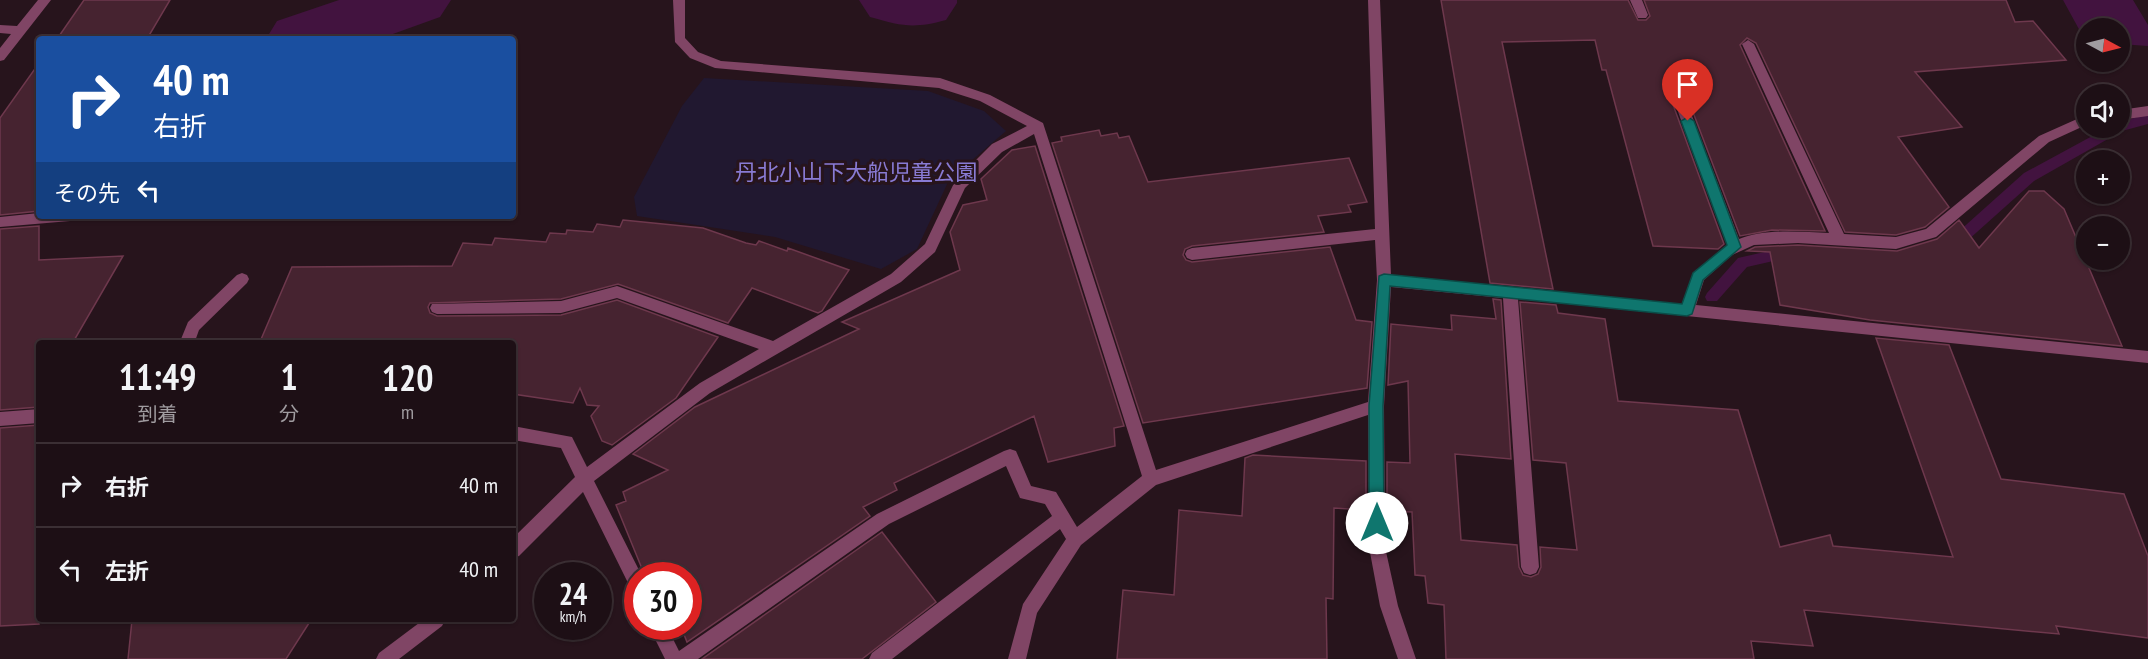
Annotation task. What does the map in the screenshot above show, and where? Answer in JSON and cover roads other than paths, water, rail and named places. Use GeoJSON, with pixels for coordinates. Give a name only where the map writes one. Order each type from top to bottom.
{"type":"FeatureCollection","features":[{"type":"Feature","properties":{"kind":"street"},"geometry":{"type":"LineString","coordinates":[[0,57],[45,0]]}},
{"type":"Feature","properties":{"kind":"street"},"geometry":{"type":"LineString","coordinates":[[679,0],[679,39],[694,55],[719,66],[940,83],[985,98],[1038,126],[1150,479]]}},
{"type":"Feature","properties":{"kind":"street"},"geometry":{"type":"LineString","coordinates":[[1374,0],[1384,280],[1376,406],[1377,547],[1389,606],[1407,659]]}},
{"type":"Feature","properties":{"kind":"street"},"geometry":{"type":"LineString","coordinates":[[1636,0],[1642,15]]}},
{"type":"Feature","properties":{"kind":"street"},"geometry":{"type":"LineString","coordinates":[[0,29],[20,31]]}},
{"type":"Feature","properties":{"kind":"street"},"geometry":{"type":"LineString","coordinates":[[1748,44],[1839,239]]}},
{"type":"Feature","properties":{"kind":"street"},"geometry":{"type":"LineString","coordinates":[[1672,79],[1735,247]]}},
{"type":"Feature","properties":{"kind":"street"},"geometry":{"type":"LineString","coordinates":[[2130,114],[2148,111]]}},
{"type":"Feature","properties":{"kind":"street"},"geometry":{"type":"LineString","coordinates":[[1687,310],[1698,277],[1727,250],[1752,240],[1798,237],[1896,243],[1931,233],[2044,139],[2076,125]]}},
{"type":"Feature","properties":{"kind":"street"},"geometry":{"type":"LineString","coordinates":[[516,547],[585,478],[705,388],[896,278],[930,248],[960,185],[997,148],[1038,126]]}},
{"type":"Feature","properties":{"kind":"street"},"geometry":{"type":"LineString","coordinates":[[0,222],[36,219]]}},
{"type":"Feature","properties":{"kind":"street"},"geometry":{"type":"LineString","coordinates":[[1192,254],[1383,234]]}},
{"type":"Feature","properties":{"kind":"street"},"geometry":{"type":"LineString","coordinates":[[188,340],[193,327],[242,279]]}},
{"type":"Feature","properties":{"kind":"street"},"geometry":{"type":"LineString","coordinates":[[1384,280],[2148,357]]}},
{"type":"Feature","properties":{"kind":"street"},"geometry":{"type":"LineString","coordinates":[[437,308],[561,307],[616,292],[774,348]]}},
{"type":"Feature","properties":{"kind":"street"},"geometry":{"type":"LineString","coordinates":[[1510,292],[1530,567]]}},
{"type":"Feature","properties":{"kind":"street"},"geometry":{"type":"LineString","coordinates":[[1017,659],[1029,610],[1075,539],[1150,479],[1376,406]]}},
{"type":"Feature","properties":{"kind":"street"},"geometry":{"type":"LineString","coordinates":[[0,419],[36,416]]}},
{"type":"Feature","properties":{"kind":"street"},"geometry":{"type":"LineString","coordinates":[[516,434],[566,441],[627,562]]}},
{"type":"Feature","properties":{"kind":"street"},"geometry":{"type":"LineString","coordinates":[[683,659],[883,519],[1010,456],[1026,493],[1050,497],[1075,539]]}},
{"type":"Feature","properties":{"kind":"street"},"geometry":{"type":"LineString","coordinates":[[878,659],[1062,518]]}},
{"type":"Feature","properties":{"kind":"street"},"geometry":{"type":"LineString","coordinates":[[385,659],[433,622]]}},
{"type":"Feature","properties":{"kind":"street"},"geometry":{"type":"LineString","coordinates":[[664,640],[674,659]]}},
{"type":"Feature","properties":{"kind":"waterway"},"geometry":{"type":"LineString","coordinates":[[312,36],[415,0]]}},
{"type":"Feature","properties":{"kind":"waterway"},"geometry":{"type":"LineString","coordinates":[[895,0],[921,3],[921,0]]}},
{"type":"Feature","properties":{"kind":"waterway"},"geometry":{"type":"LineString","coordinates":[[2130,124],[2148,119]]}},
{"type":"Feature","properties":{"kind":"waterway"},"geometry":{"type":"LineString","coordinates":[[1953,245],[2029,177],[2099,138]]}},
{"type":"Feature","properties":{"kind":"waterway"},"geometry":{"type":"LineString","coordinates":[[1712,297],[1743,262],[1791,252]]}},
{"type":"Feature","properties":{"kind":"park label","name":"丹北小山下大船児童公園"},"geometry":{"type":"Point","coordinates":[856,172]}}]}
